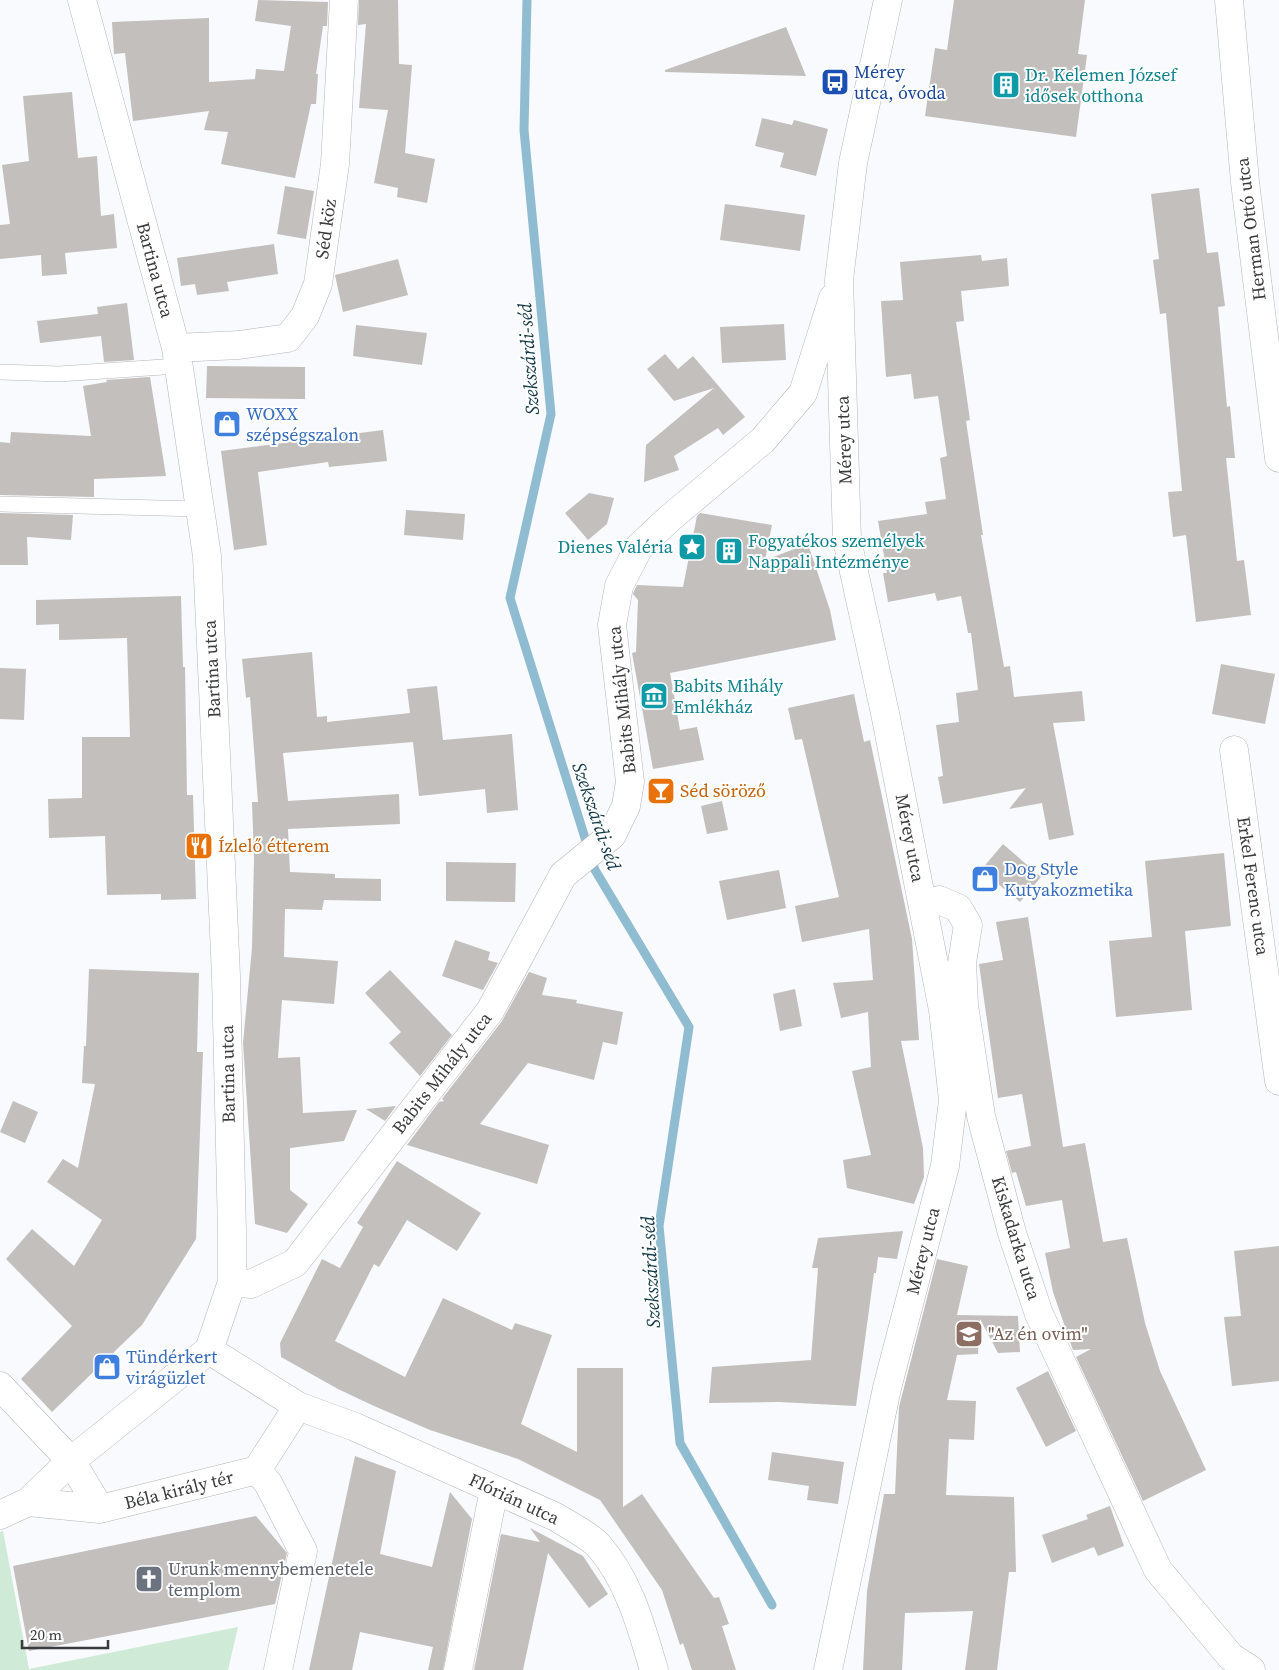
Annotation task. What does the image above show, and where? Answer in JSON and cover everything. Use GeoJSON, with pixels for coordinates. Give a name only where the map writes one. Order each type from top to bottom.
{"type":"FeatureCollection","features":[{"type":"Feature","properties":{"kind":"street","name":"Bartina utca"},"geometry":{"type":"LineString","coordinates":[[82,0],[177,357],[207,556],[226,976],[232,1282],[209,1350]]}},
{"type":"Feature","properties":{"kind":"street","name":"Séd köz"},"geometry":{"type":"LineString","coordinates":[[177,357],[288,338],[305,316],[318,284],[335,164],[344,0]]}},
{"type":"Feature","properties":{"kind":"street","name":"Mérey utca"},"geometry":{"type":"LineString","coordinates":[[828,1670],[887,1388],[945,1166],[953,1100],[943,1010],[885,713],[847,540],[839,280],[853,163],[888,0]]}},
{"type":"Feature","properties":{"kind":"street","name":"Herman Ottó utca"},"geometry":{"type":"LineString","coordinates":[[1229,0],[1245,182],[1279,458]]}},
{"type":"Feature","properties":{"kind":"street","name":"Babits Mihály utca"},"geometry":{"type":"LineString","coordinates":[[232,1282],[251,1284],[295,1263],[490,1011],[563,875],[612,835],[626,806],[630,782],[612,625],[619,586],[639,546],[763,440],[803,392],[839,280]]}},
{"type":"Feature","properties":{"kind":"street","name":"Erkel Ferenc utca"},"geometry":{"type":"LineString","coordinates":[[1234,750],[1279,1081]]}},
{"type":"Feature","properties":{"kind":"street","name":"Kiskadarka utca"},"geometry":{"type":"LineString","coordinates":[[923,908],[939,900],[958,908],[968,926],[962,963],[964,1005],[981,1116],[1012,1234],[1039,1314],[1158,1570],[1231,1657],[1251,1670]]}},
{"type":"Feature","properties":{"kind":"street"},"geometry":{"type":"LineString","coordinates":[[0,1515],[28,1502],[71,1461],[209,1350],[298,1406]]}},
{"type":"Feature","properties":{"kind":"street","name":"Béla király tér"},"geometry":{"type":"LineString","coordinates":[[0,1386],[71,1461],[100,1509]]}},
{"type":"Feature","properties":{"kind":"street","name":"Béla király tér"},"geometry":{"type":"LineString","coordinates":[[28,1502],[100,1509],[257,1470],[298,1406]]}},
{"type":"Feature","properties":{"kind":"street","name":"Flórián utca"},"geometry":{"type":"LineString","coordinates":[[298,1406],[355,1427],[556,1517],[597,1544],[617,1571],[638,1616],[654,1670]]}},
{"type":"Feature","properties":{"kind":"street","name":"Béla király tér"},"geometry":{"type":"LineString","coordinates":[[257,1470],[268,1483],[303,1551],[278,1670]]}},
{"type":"Feature","properties":{"kind":"street"},"geometry":{"type":"LineString","coordinates":[[458,1670],[494,1490]]}},
{"type":"Feature","properties":{"kind":"lane"},"geometry":{"type":"LineString","coordinates":[[0,372],[59,374],[177,357]]}},
{"type":"Feature","properties":{"kind":"lane"},"geometry":{"type":"LineString","coordinates":[[0,504],[200,509]]}},
{"type":"Feature","properties":{"kind":"green space"},"geometry":{"type":"Polygon","coordinates":[[[3,1531],[29,1669],[238,1627],[228,1670],[0,1670],[0,1532],[3,1531]]]}},
{"type":"Feature","properties":{"kind":"building"},"geometry":{"type":"Polygon","coordinates":[[[258,0],[328,2],[327,26],[323,26],[316,74],[318,74],[316,104],[311,104],[295,178],[221,164],[228,132],[204,130],[209,111],[133,121],[125,53],[114,54],[112,22],[209,18],[209,82],[255,79],[256,69],[284,71],[291,26],[255,21],[258,0]]]}},
{"type":"Feature","properties":{"kind":"building"},"geometry":{"type":"Polygon","coordinates":[[[359,0],[398,0],[399,64],[412,65],[405,153],[435,159],[427,203],[397,197],[398,188],[374,183],[388,110],[359,108],[366,24],[358,25],[359,0]]]}},
{"type":"Feature","properties":{"kind":"building","name":"Dr. Kelemen József idősek otthona"},"geometry":{"type":"Polygon","coordinates":[[[954,0],[1085,0],[1078,54],[1087,55],[1076,137],[925,116],[935,48],[947,50],[954,0]]]}},
{"type":"Feature","properties":{"kind":"building"},"geometry":{"type":"Polygon","coordinates":[[[786,27],[806,76],[665,72],[665,70],[786,27]]]}},
{"type":"Feature","properties":{"kind":"building"},"geometry":{"type":"Polygon","coordinates":[[[72,92],[78,158],[97,156],[101,216],[114,214],[117,248],[65,253],[67,274],[42,276],[41,255],[0,259],[0,225],[10,224],[2,165],[29,161],[23,96],[72,92]]]}},
{"type":"Feature","properties":{"kind":"building"},"geometry":{"type":"Polygon","coordinates":[[[762,118],[792,125],[794,120],[828,129],[816,176],[780,167],[784,153],[755,146],[762,118]]]}},
{"type":"Feature","properties":{"kind":"building"},"geometry":{"type":"Polygon","coordinates":[[[285,186],[314,191],[306,239],[277,234],[285,186]]]}},
{"type":"Feature","properties":{"kind":"building"},"geometry":{"type":"Polygon","coordinates":[[[1199,188],[1207,253],[1218,252],[1225,306],[1218,307],[1227,407],[1230,406],[1235,458],[1226,458],[1237,561],[1244,560],[1251,615],[1196,622],[1186,535],[1173,537],[1168,492],[1182,491],[1166,313],[1160,314],[1153,260],[1159,259],[1151,194],[1199,188]]]}},
{"type":"Feature","properties":{"kind":"building"},"geometry":{"type":"Polygon","coordinates":[[[725,204],[805,215],[800,251],[720,240],[725,204]]]}},
{"type":"Feature","properties":{"kind":"building"},"geometry":{"type":"Polygon","coordinates":[[[274,244],[278,274],[227,282],[229,291],[197,295],[195,284],[181,286],[177,258],[274,244]]]}},
{"type":"Feature","properties":{"kind":"building"},"geometry":{"type":"Polygon","coordinates":[[[981,255],[982,261],[1007,258],[1009,286],[961,291],[964,321],[956,322],[970,420],[966,421],[983,535],[981,535],[1004,667],[1010,666],[1014,697],[1082,691],[1085,721],[1053,723],[1074,835],[1049,840],[1042,803],[1009,809],[1026,788],[943,804],[938,777],[943,776],[936,725],[959,722],[956,693],[978,690],[971,633],[968,633],[961,596],[937,601],[935,593],[888,602],[883,573],[887,573],[878,521],[927,514],[925,502],[946,499],[940,458],[947,456],[938,396],[914,399],[911,374],[886,377],[881,301],[903,300],[900,262],[981,255]]]}},
{"type":"Feature","properties":{"kind":"building"},"geometry":{"type":"Polygon","coordinates":[[[398,259],[408,295],[343,312],[335,275],[398,259]]]}},
{"type":"Feature","properties":{"kind":"building"},"geometry":{"type":"Polygon","coordinates":[[[127,303],[134,360],[104,362],[101,336],[40,343],[37,321],[98,314],[97,307],[127,303]]]}},
{"type":"Feature","properties":{"kind":"building"},"geometry":{"type":"Polygon","coordinates":[[[784,324],[786,360],[722,363],[720,327],[784,324]]]}},
{"type":"Feature","properties":{"kind":"building"},"geometry":{"type":"Polygon","coordinates":[[[356,325],[427,333],[422,365],[353,356],[356,325]]]}},
{"type":"Feature","properties":{"kind":"building"},"geometry":{"type":"Polygon","coordinates":[[[665,354],[678,369],[693,356],[745,417],[723,435],[718,428],[674,456],[679,470],[644,482],[646,445],[714,388],[674,401],[647,369],[665,354]]]}},
{"type":"Feature","properties":{"kind":"building"},"geometry":{"type":"Polygon","coordinates":[[[207,366],[305,367],[305,399],[206,398],[207,366]]]}},
{"type":"Feature","properties":{"kind":"building"},"geometry":{"type":"Polygon","coordinates":[[[150,377],[166,476],[94,479],[94,497],[0,495],[0,442],[10,443],[11,432],[91,436],[83,386],[107,382],[106,380],[150,377]]]}},
{"type":"Feature","properties":{"kind":"building"},"geometry":{"type":"Polygon","coordinates":[[[383,430],[387,461],[329,467],[328,462],[258,472],[267,545],[234,550],[221,451],[383,430]]]}},
{"type":"Feature","properties":{"kind":"building"},"geometry":{"type":"Polygon","coordinates":[[[589,493],[614,498],[607,524],[588,540],[565,513],[589,493]]]}},
{"type":"Feature","properties":{"kind":"building"},"geometry":{"type":"Polygon","coordinates":[[[406,510],[465,514],[463,540],[404,535],[406,510]]]}},
{"type":"Feature","properties":{"kind":"building"},"geometry":{"type":"Polygon","coordinates":[[[0,513],[73,515],[71,540],[27,537],[28,565],[0,565],[0,513]]]}},
{"type":"Feature","properties":{"kind":"building"},"geometry":{"type":"Polygon","coordinates":[[[700,513],[772,525],[765,560],[808,544],[830,610],[836,640],[670,673],[680,730],[697,727],[704,760],[653,769],[632,653],[636,652],[638,600],[633,594],[637,585],[683,587],[697,516],[700,513]]]}},
{"type":"Feature","properties":{"kind":"building"},"geometry":{"type":"Polygon","coordinates":[[[181,596],[183,667],[185,667],[187,795],[193,795],[196,899],[161,900],[161,894],[107,895],[105,836],[49,838],[48,799],[82,798],[82,737],[130,737],[127,638],[59,640],[59,624],[36,625],[36,600],[181,596]]]}},
{"type":"Feature","properties":{"kind":"building"},"geometry":{"type":"Polygon","coordinates":[[[312,652],[317,717],[327,716],[327,722],[410,713],[407,689],[437,686],[443,740],[512,734],[518,810],[487,813],[485,789],[419,796],[413,742],[283,753],[288,801],[399,794],[400,824],[288,829],[290,872],[335,874],[335,878],[381,879],[381,901],[324,900],[322,910],[285,909],[284,957],[338,961],[334,1004],[282,1000],[278,1058],[300,1057],[303,1113],[357,1110],[344,1141],[290,1148],[290,1190],[308,1204],[287,1233],[255,1224],[243,1043],[252,948],[254,859],[252,802],[258,802],[250,697],[246,698],[242,659],[312,652]]]}},
{"type":"Feature","properties":{"kind":"building"},"geometry":{"type":"Polygon","coordinates":[[[1221,664],[1275,674],[1265,724],[1212,714],[1221,664]]]}},
{"type":"Feature","properties":{"kind":"building"},"geometry":{"type":"Polygon","coordinates":[[[0,668],[26,669],[24,720],[0,719],[0,668]]]}},
{"type":"Feature","properties":{"kind":"building"},"geometry":{"type":"Polygon","coordinates":[[[854,694],[864,742],[870,740],[912,939],[919,1040],[901,1041],[923,1148],[924,1177],[914,1204],[847,1188],[843,1160],[871,1155],[852,1071],[871,1067],[868,1012],[841,1018],[833,983],[873,980],[869,929],[802,942],[795,906],[839,897],[802,739],[795,740],[788,708],[854,694]]]}},
{"type":"Feature","properties":{"kind":"building"},"geometry":{"type":"Polygon","coordinates":[[[722,801],[728,830],[707,834],[701,806],[722,801]]]}},
{"type":"Feature","properties":{"kind":"building"},"geometry":{"type":"Polygon","coordinates":[[[1003,844],[1041,877],[1020,902],[981,870],[1003,844]]]}},
{"type":"Feature","properties":{"kind":"building"},"geometry":{"type":"Polygon","coordinates":[[[1224,853],[1231,926],[1185,931],[1192,1010],[1116,1017],[1109,941],[1152,937],[1145,861],[1224,853]]]}},
{"type":"Feature","properties":{"kind":"building"},"geometry":{"type":"Polygon","coordinates":[[[446,862],[516,863],[515,902],[446,901],[446,862]]]}},
{"type":"Feature","properties":{"kind":"building"},"geometry":{"type":"Polygon","coordinates":[[[779,870],[786,908],[727,920],[719,881],[779,870]]]}},
{"type":"Feature","properties":{"kind":"building"},"geometry":{"type":"Polygon","coordinates":[[[1028,917],[1063,1147],[1085,1143],[1103,1242],[1127,1238],[1145,1323],[1160,1371],[1206,1470],[1143,1501],[1076,1357],[1091,1349],[1073,1350],[1053,1292],[1045,1253],[1070,1248],[1062,1200],[1026,1206],[1016,1172],[1012,1173],[1006,1151],[1031,1146],[1022,1094],[998,1098],[979,964],[1003,960],[996,922],[1028,917]]]}},
{"type":"Feature","properties":{"kind":"building"},"geometry":{"type":"Polygon","coordinates":[[[455,940],[490,952],[488,960],[498,963],[483,990],[442,976],[455,940]]]}},
{"type":"Feature","properties":{"kind":"building"},"geometry":{"type":"Polygon","coordinates":[[[89,969],[199,973],[197,1052],[203,1052],[196,1239],[142,1325],[52,1412],[21,1379],[72,1326],[6,1259],[32,1229],[74,1266],[102,1220],[47,1182],[63,1159],[78,1168],[95,1084],[82,1083],[84,1046],[86,1046],[89,969]]]}},
{"type":"Feature","properties":{"kind":"building"},"geometry":{"type":"Polygon","coordinates":[[[390,970],[452,1035],[420,1076],[389,1043],[401,1032],[365,993],[390,970]]]}},
{"type":"Feature","properties":{"kind":"building"},"geometry":{"type":"Polygon","coordinates":[[[529,972],[547,978],[542,995],[577,1000],[576,1003],[623,1012],[617,1045],[603,1042],[594,1080],[528,1063],[480,1124],[549,1145],[537,1184],[407,1145],[439,1102],[444,1101],[442,1099],[502,1021],[529,972]]]}},
{"type":"Feature","properties":{"kind":"building"},"geometry":{"type":"Polygon","coordinates":[[[795,989],[802,1026],[780,1031],[773,994],[795,989]]]}},
{"type":"Feature","properties":{"kind":"building"},"geometry":{"type":"Polygon","coordinates":[[[13,1101],[38,1112],[25,1143],[0,1132],[13,1101]]]}},
{"type":"Feature","properties":{"kind":"building"},"geometry":{"type":"Polygon","coordinates":[[[396,1106],[385,1121],[366,1109],[396,1106]]]}},
{"type":"Feature","properties":{"kind":"building"},"geometry":{"type":"Polygon","coordinates":[[[397,1161],[481,1213],[457,1251],[407,1220],[379,1267],[374,1264],[335,1341],[405,1377],[443,1298],[512,1330],[515,1323],[552,1335],[521,1424],[577,1452],[577,1368],[623,1368],[623,1507],[642,1494],[714,1598],[719,1597],[729,1624],[722,1626],[736,1670],[692,1670],[683,1643],[680,1645],[662,1590],[600,1500],[518,1459],[430,1430],[374,1406],[338,1389],[281,1357],[280,1343],[322,1259],[340,1268],[363,1227],[357,1223],[397,1161]]]}},
{"type":"Feature","properties":{"kind":"building"},"geometry":{"type":"Polygon","coordinates":[[[903,1231],[897,1259],[878,1257],[876,1273],[874,1273],[856,1406],[779,1402],[709,1403],[712,1367],[811,1360],[818,1268],[812,1268],[818,1238],[903,1231]]]}},
{"type":"Feature","properties":{"kind":"building"},"geometry":{"type":"Polygon","coordinates":[[[1279,1246],[1279,1381],[1232,1386],[1224,1317],[1241,1316],[1234,1251],[1279,1246]]]}},
{"type":"Feature","properties":{"kind":"building"},"geometry":{"type":"Polygon","coordinates":[[[937,1259],[968,1266],[957,1315],[1018,1316],[1020,1352],[998,1353],[980,1319],[978,1354],[957,1355],[947,1400],[976,1401],[974,1440],[949,1439],[946,1495],[1014,1497],[1016,1572],[1009,1572],[997,1670],[965,1670],[973,1611],[905,1613],[902,1670],[863,1670],[867,1591],[884,1494],[895,1494],[899,1407],[937,1259]]]}},
{"type":"Feature","properties":{"kind":"building"},"geometry":{"type":"Polygon","coordinates":[[[1048,1371],[1076,1431],[1046,1447],[1016,1388],[1048,1371]]]}},
{"type":"Feature","properties":{"kind":"building"},"geometry":{"type":"Polygon","coordinates":[[[772,1452],[844,1462],[838,1504],[807,1500],[809,1486],[768,1480],[772,1452]]]}},
{"type":"Feature","properties":{"kind":"building"},"geometry":{"type":"Polygon","coordinates":[[[355,1456],[396,1471],[380,1554],[432,1567],[450,1492],[472,1519],[443,1670],[428,1670],[433,1647],[360,1632],[352,1670],[309,1670],[355,1456]]]}},
{"type":"Feature","properties":{"kind":"building"},"geometry":{"type":"Polygon","coordinates":[[[1110,1506],[1124,1546],[1098,1556],[1094,1547],[1052,1563],[1042,1535],[1088,1519],[1086,1515],[1110,1506]]]}},
{"type":"Feature","properties":{"kind":"building","name":"Urunk mennybemenetele templom"},"geometry":{"type":"Polygon","coordinates":[[[256,1516],[287,1553],[275,1604],[29,1651],[13,1566],[256,1516]]]}},
{"type":"Feature","properties":{"kind":"building"},"geometry":{"type":"Polygon","coordinates":[[[530,1528],[583,1556],[608,1594],[589,1608],[548,1553],[523,1670],[474,1670],[501,1534],[540,1542],[530,1528]]]}},
{"type":"Feature","properties":{"kind":"waterway","name":"Szekszárdi-séd"},"geometry":{"type":"LineString","coordinates":[[527,0],[524,130],[551,414],[510,598],[595,870],[689,1027],[659,1226],[680,1443],[772,1605]]}},
{"type":"Feature","properties":{"kind":"place","name":"Mérey utca, óvoda"},"geometry":{"type":"Point","coordinates":[835,82]}},
{"type":"Feature","properties":{"kind":"place","name":"Dr. Kelemen József idősek otthona"},"geometry":{"type":"Point","coordinates":[1006,85]}},
{"type":"Feature","properties":{"kind":"place","name":"WOXX szépségszalon"},"geometry":{"type":"Point","coordinates":[227,424]}},
{"type":"Feature","properties":{"kind":"place","name":"Dienes Valéria"},"geometry":{"type":"Point","coordinates":[692,547]}},
{"type":"Feature","properties":{"kind":"place","name":"Fogyatékos személyek Nappali Intézménye"},"geometry":{"type":"Point","coordinates":[729,551]}},
{"type":"Feature","properties":{"kind":"place","name":"Babits Mihály Emlékház"},"geometry":{"type":"Point","coordinates":[654,696]}},
{"type":"Feature","properties":{"kind":"place","name":"Séd söröző"},"geometry":{"type":"Point","coordinates":[661,791]}},
{"type":"Feature","properties":{"kind":"place","name":"Ízlelő étterem"},"geometry":{"type":"Point","coordinates":[199,846]}},
{"type":"Feature","properties":{"kind":"place","name":"Dog Style Kutyakozmetika"},"geometry":{"type":"Point","coordinates":[985,879]}},
{"type":"Feature","properties":{"kind":"place","name":"\"Az én ovim\""},"geometry":{"type":"Point","coordinates":[969,1334]}},
{"type":"Feature","properties":{"kind":"place","name":"Tündérkert virágüzlet"},"geometry":{"type":"Point","coordinates":[107,1367]}},
{"type":"Feature","properties":{"kind":"place","name":"Urunk mennybemenetele templom"},"geometry":{"type":"Point","coordinates":[149,1579]}}]}
